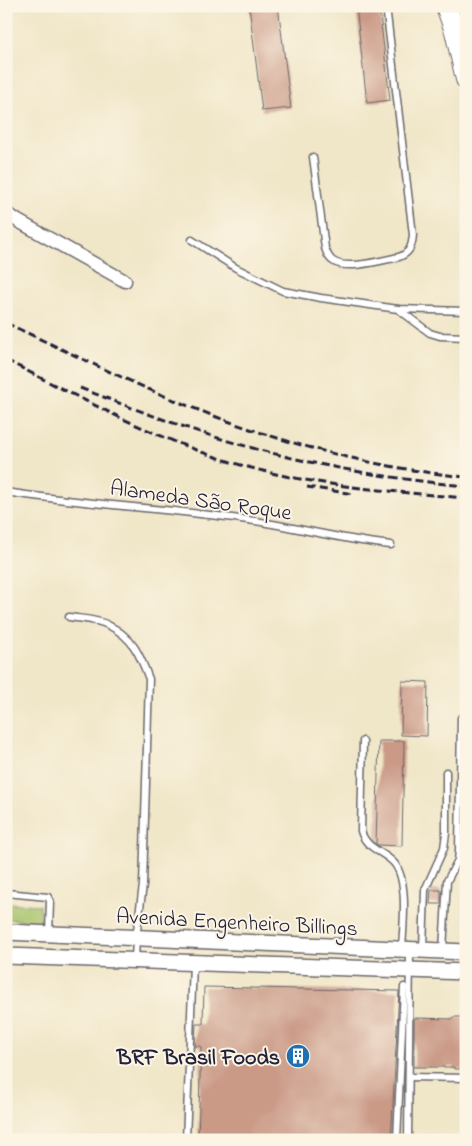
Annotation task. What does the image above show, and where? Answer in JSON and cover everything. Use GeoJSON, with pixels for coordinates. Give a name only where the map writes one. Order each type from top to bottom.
{"type":"FeatureCollection","features":[{"type":"Feature","properties":{"kind":"highway"},"geometry":{"type":"LineString","coordinates":[[446,6],[455,31],[466,78]]}},
{"type":"Feature","properties":{"kind":"street"},"geometry":{"type":"LineString","coordinates":[[6,213],[125,281]]}},
{"type":"Feature","properties":{"kind":"street"},"geometry":{"type":"LineString","coordinates":[[13,956],[14,932]]}},
{"type":"Feature","properties":{"kind":"street","name":"Avenida Engenheiro Billings"},"geometry":{"type":"LineString","coordinates":[[14,932],[466,952]]}},
{"type":"Feature","properties":{"kind":"street"},"geometry":{"type":"LineString","coordinates":[[338,968],[340,947]]}},
{"type":"Feature","properties":{"kind":"street","name":"Avenida Engenheiro Billings"},"geometry":{"type":"LineString","coordinates":[[13,956],[466,972]]}},
{"type":"Feature","properties":{"kind":"lane"},"geometry":{"type":"LineString","coordinates":[[312,157],[324,248],[330,259],[335,263],[358,264],[399,257],[405,255],[411,249],[413,235],[386,6]]}},
{"type":"Feature","properties":{"kind":"lane"},"geometry":{"type":"LineString","coordinates":[[192,240],[236,268],[283,290],[398,309],[466,312]]}},
{"type":"Feature","properties":{"kind":"lane"},"geometry":{"type":"LineString","coordinates":[[398,309],[430,333],[440,336],[466,337]]}},
{"type":"Feature","properties":{"kind":"lane","name":"Alameda São Roque"},"geometry":{"type":"LineString","coordinates":[[6,492],[38,497],[149,507],[248,520],[346,540],[391,545]]}},
{"type":"Feature","properties":{"kind":"lane"},"geometry":{"type":"LineString","coordinates":[[69,617],[107,624],[127,638],[138,652],[149,679],[143,885],[135,960]]}},
{"type":"Feature","properties":{"kind":"lane"},"geometry":{"type":"LineString","coordinates":[[443,951],[447,880],[458,860],[459,851],[461,718]]}},
{"type":"Feature","properties":{"kind":"lane"},"geometry":{"type":"LineString","coordinates":[[362,741],[361,831],[370,846],[391,860],[399,871],[402,879],[403,899],[412,950]]}},
{"type":"Feature","properties":{"kind":"lane"},"geometry":{"type":"LineString","coordinates":[[408,1140],[410,970],[412,950],[425,890],[444,848],[446,833],[446,772]]}},
{"type":"Feature","properties":{"kind":"lane"},"geometry":{"type":"LineString","coordinates":[[6,893],[48,897],[50,901],[49,933]]}},
{"type":"Feature","properties":{"kind":"lane"},"geometry":{"type":"LineString","coordinates":[[186,1140],[193,962]]}},
{"type":"Feature","properties":{"kind":"lane"},"geometry":{"type":"LineString","coordinates":[[398,1140],[404,987]]}},
{"type":"Feature","properties":{"kind":"lane"},"geometry":{"type":"LineString","coordinates":[[409,1077],[466,1078]]}},
{"type":"Feature","properties":{"kind":"green space"},"geometry":{"type":"Polygon","coordinates":[[[6,903],[40,905],[41,922],[6,919],[6,903]]]}},
{"type":"Feature","properties":{"kind":"building"},"geometry":{"type":"Polygon","coordinates":[[[249,6],[278,6],[291,108],[262,111],[249,6]]]}},
{"type":"Feature","properties":{"kind":"building"},"geometry":{"type":"Polygon","coordinates":[[[356,6],[379,6],[390,100],[367,103],[356,6]]]}},
{"type":"Feature","properties":{"kind":"building"},"geometry":{"type":"Polygon","coordinates":[[[402,681],[428,682],[427,736],[401,735],[402,681]]]}},
{"type":"Feature","properties":{"kind":"building"},"geometry":{"type":"Polygon","coordinates":[[[379,741],[404,741],[402,846],[376,844],[379,741]]]}},
{"type":"Feature","properties":{"kind":"building"},"geometry":{"type":"Polygon","coordinates":[[[431,890],[441,890],[441,904],[430,904],[431,890]]]}},
{"type":"Feature","properties":{"kind":"building","name":"BRF Brasil Foods"},"geometry":{"type":"Polygon","coordinates":[[[204,987],[399,991],[391,1140],[198,1140],[201,1046],[195,1046],[196,1024],[203,1024],[204,987]]]}},
{"type":"Feature","properties":{"kind":"building"},"geometry":{"type":"Polygon","coordinates":[[[453,1017],[466,1017],[466,1069],[454,1069],[454,1067],[414,1067],[414,1018],[453,1019],[453,1017]]]}},
{"type":"Feature","properties":{"kind":"railway"},"geometry":{"type":"LineString","coordinates":[[6,323],[147,388],[261,433],[377,464],[466,477]]}},
{"type":"Feature","properties":{"kind":"railway"},"geometry":{"type":"LineString","coordinates":[[6,360],[146,429],[175,442],[234,463],[262,471],[349,487],[466,498]]}},
{"type":"Feature","properties":{"kind":"railway"},"geometry":{"type":"LineString","coordinates":[[80,388],[195,431],[274,454],[369,474],[466,486]]}},
{"type":"Feature","properties":{"kind":"railway"},"geometry":{"type":"LineString","coordinates":[[307,487],[354,494]]}},
{"type":"Feature","properties":{"kind":"place","name":"BRF Brasil Foods"},"geometry":{"type":"Point","coordinates":[298,1056]}}]}
